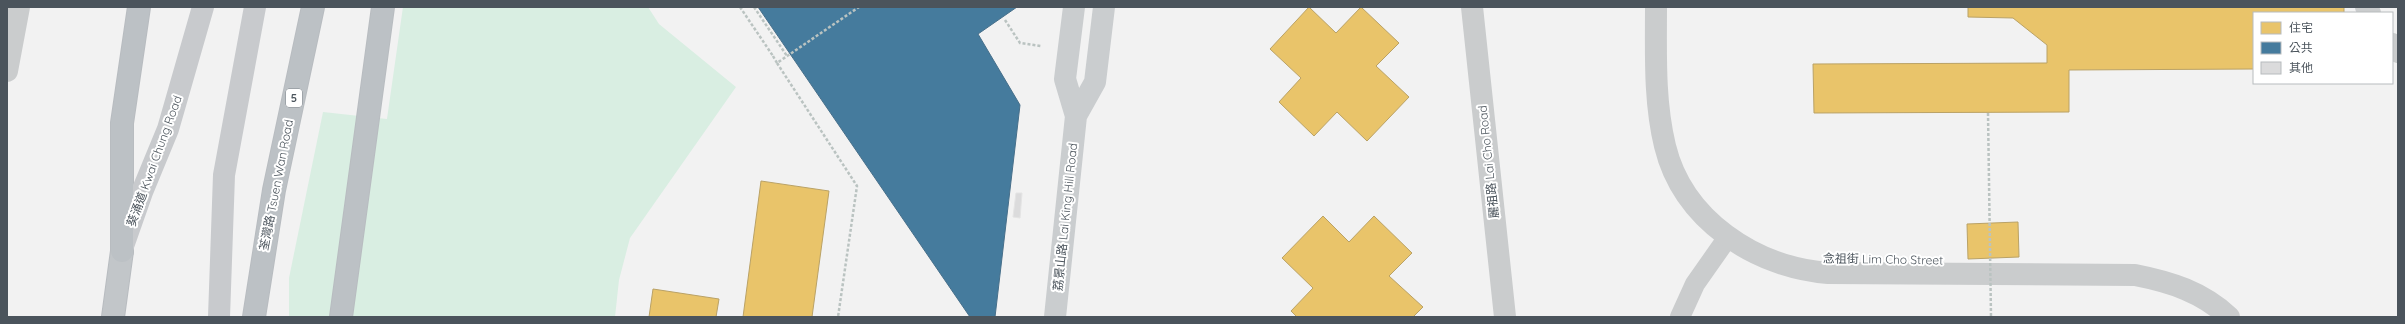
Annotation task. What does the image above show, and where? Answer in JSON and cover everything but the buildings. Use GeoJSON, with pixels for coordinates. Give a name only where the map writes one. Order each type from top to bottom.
{"type":"FeatureCollection","features":[{"type":"Feature","properties":{"kind":"highway"},"geometry":{"type":"LineString","coordinates":[[122,251],[122,123],[139,7]]}},
{"type":"Feature","properties":{"kind":"highway","name":"荃灣路 Tsuen Wan Road"},"geometry":{"type":"LineString","coordinates":[[254,317],[274,190],[313,7]]}},
{"type":"Feature","properties":{"kind":"highway"},"geometry":{"type":"LineString","coordinates":[[341,317],[383,7]]}},
{"type":"Feature","properties":{"kind":"highway","name":"葵涌道 Kwai Chung Road"},"geometry":{"type":"LineString","coordinates":[[113,317],[122,251]]}},
{"type":"Feature","properties":{"kind":"main road","name":"葵涌道 Kwai Chung Road"},"geometry":{"type":"LineString","coordinates":[[122,251],[142,192],[168,129],[203,7]]}},
{"type":"Feature","properties":{"kind":"main road"},"geometry":{"type":"LineString","coordinates":[[219,317],[224,175],[256,7]]}},
{"type":"Feature","properties":{"kind":"main road","name":"荔景山路 Lai King Hill Road"},"geometry":{"type":"LineString","coordinates":[[1055,317],[1076,116],[1065,79],[1074,7]]}},
{"type":"Feature","properties":{"kind":"main road","name":"荔景山路 Lai King Hill Road"},"geometry":{"type":"LineString","coordinates":[[1076,116],[1095,82],[1104,7]]}},
{"type":"Feature","properties":{"kind":"street"},"geometry":{"type":"LineString","coordinates":[[7,71],[19,7]]}},
{"type":"Feature","properties":{"kind":"street","name":"麗祖路 Lai Cho Road"},"geometry":{"type":"LineString","coordinates":[[1472,7],[1505,317]]}},
{"type":"Feature","properties":{"kind":"street","name":"念祖街 Lim Cho Street"},"geometry":{"type":"LineString","coordinates":[[1656,7],[1657,95],[1665,147],[1672,169],[1695,206],[1728,237],[1769,260],[1788,267],[1807,271],[2135,275],[2181,286],[2202,296],[2229,317]]}},
{"type":"Feature","properties":{"kind":"lane"},"geometry":{"type":"LineString","coordinates":[[1680,317],[1695,284],[1728,237]]}},
{"type":"Feature","properties":{"kind":"path"},"geometry":{"type":"LineString","coordinates":[[740,7],[823,131],[857,186],[838,317]]}},
{"type":"Feature","properties":{"kind":"path"},"geometry":{"type":"LineString","coordinates":[[754,7],[787,56]]}},
{"type":"Feature","properties":{"kind":"path"},"geometry":{"type":"LineString","coordinates":[[777,63],[859,7]]}},
{"type":"Feature","properties":{"kind":"path"},"geometry":{"type":"LineString","coordinates":[[1005,20],[1020,43],[1043,46]]}},
{"type":"Feature","properties":{"kind":"path"},"geometry":{"type":"LineString","coordinates":[[1988,113],[1991,317]]}},
{"type":"Feature","properties":{"kind":"path"},"geometry":{"type":"LineString","coordinates":[[1988,259],[1996,259]]}},
{"type":"Feature","properties":{"kind":"path"},"geometry":{"type":"LineString","coordinates":[[1986,297],[1993,297]]}},
{"type":"Feature","properties":{"kind":"green space"},"geometry":{"type":"Polygon","coordinates":[[[403,7],[648,7],[659,24],[736,87],[630,238],[619,280],[615,317],[289,317],[289,278],[323,112],[387,119],[403,7]]]}}]}
